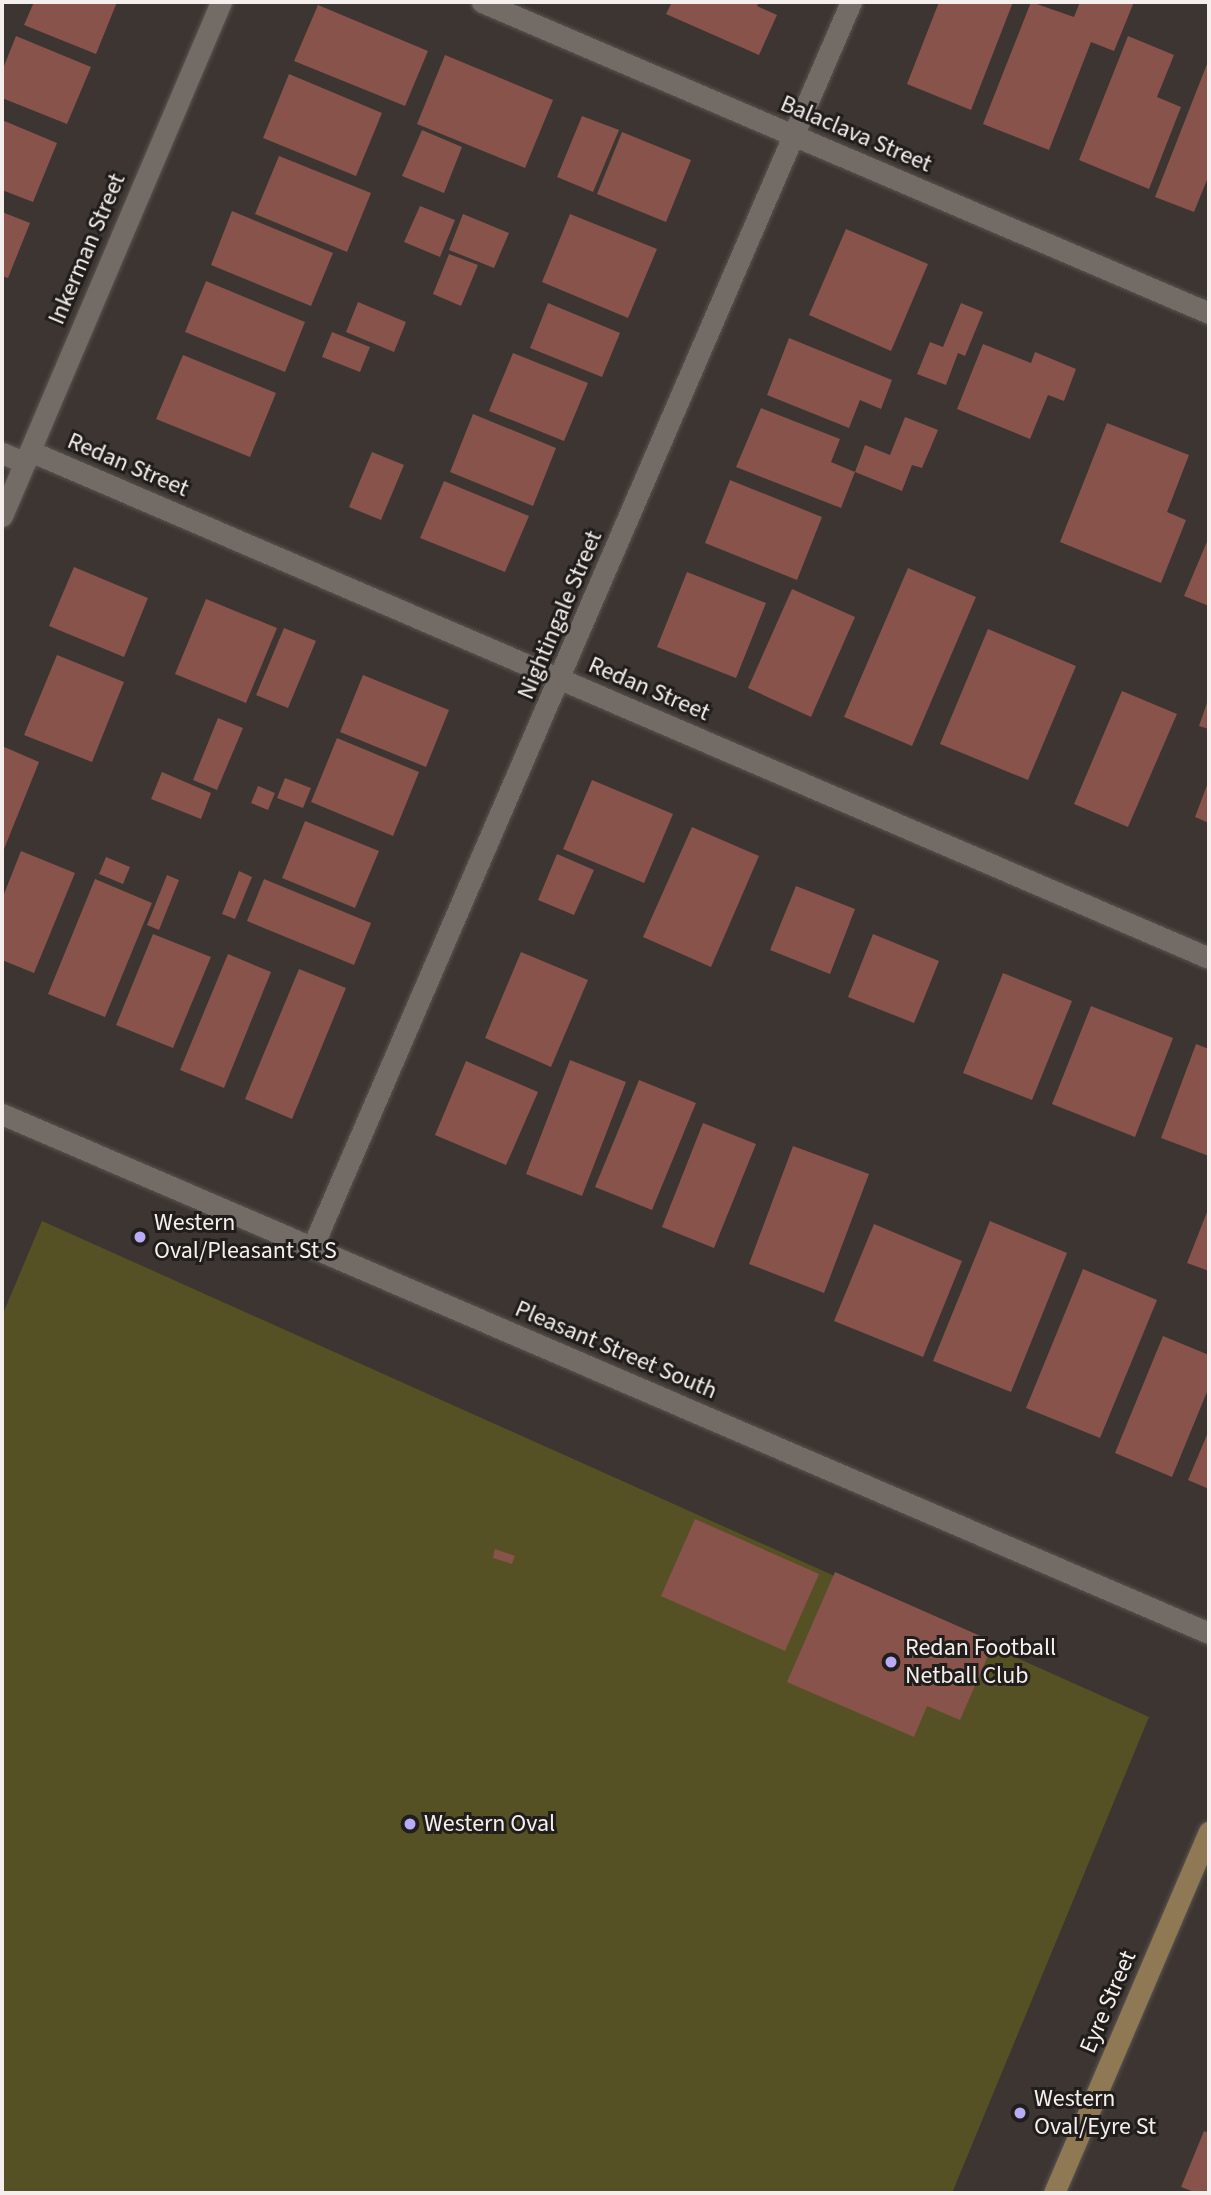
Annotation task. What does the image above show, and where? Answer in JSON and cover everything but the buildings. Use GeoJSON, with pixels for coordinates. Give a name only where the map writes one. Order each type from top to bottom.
{"type":"FeatureCollection","features":[{"type":"Feature","properties":{"kind":"main road","name":"Eyre Street"},"geometry":{"type":"LineString","coordinates":[[1054,2193],[1209,1832]]}},
{"type":"Feature","properties":{"kind":"street","name":"Inkerman Street"},"geometry":{"type":"LineString","coordinates":[[2,516],[221,2]]}},
{"type":"Feature","properties":{"kind":"street","name":"Balaclava Street"},"geometry":{"type":"LineString","coordinates":[[482,2],[1209,313]]}},
{"type":"Feature","properties":{"kind":"street","name":"Nightingale Street"},"geometry":{"type":"LineString","coordinates":[[312,1248],[560,680],[851,2]]}},
{"type":"Feature","properties":{"kind":"street","name":"Redan Street"},"geometry":{"type":"LineString","coordinates":[[2,453],[27,457],[560,680],[1209,958]]}},
{"type":"Feature","properties":{"kind":"street","name":"Pleasant Street South"},"geometry":{"type":"LineString","coordinates":[[2,1114],[1209,1633]]}},
{"type":"Feature","properties":{"kind":"shaded area","name":"Western Oval"},"geometry":{"type":"Polygon","coordinates":[[[42,1221],[1149,1717],[952,2193],[2,2193],[2,1316],[42,1221]]]}},
{"type":"Feature","properties":{"kind":"place","name":"Western Oval/Pleasant St S"},"geometry":{"type":"Point","coordinates":[140,1237]}},
{"type":"Feature","properties":{"kind":"place","name":"Redan Football Netball Club"},"geometry":{"type":"Point","coordinates":[891,1662]}},
{"type":"Feature","properties":{"kind":"place","name":"Western Oval"},"geometry":{"type":"Point","coordinates":[410,1824]}},
{"type":"Feature","properties":{"kind":"place","name":"Western Oval/Eyre St"},"geometry":{"type":"Point","coordinates":[1020,2113]}}]}
